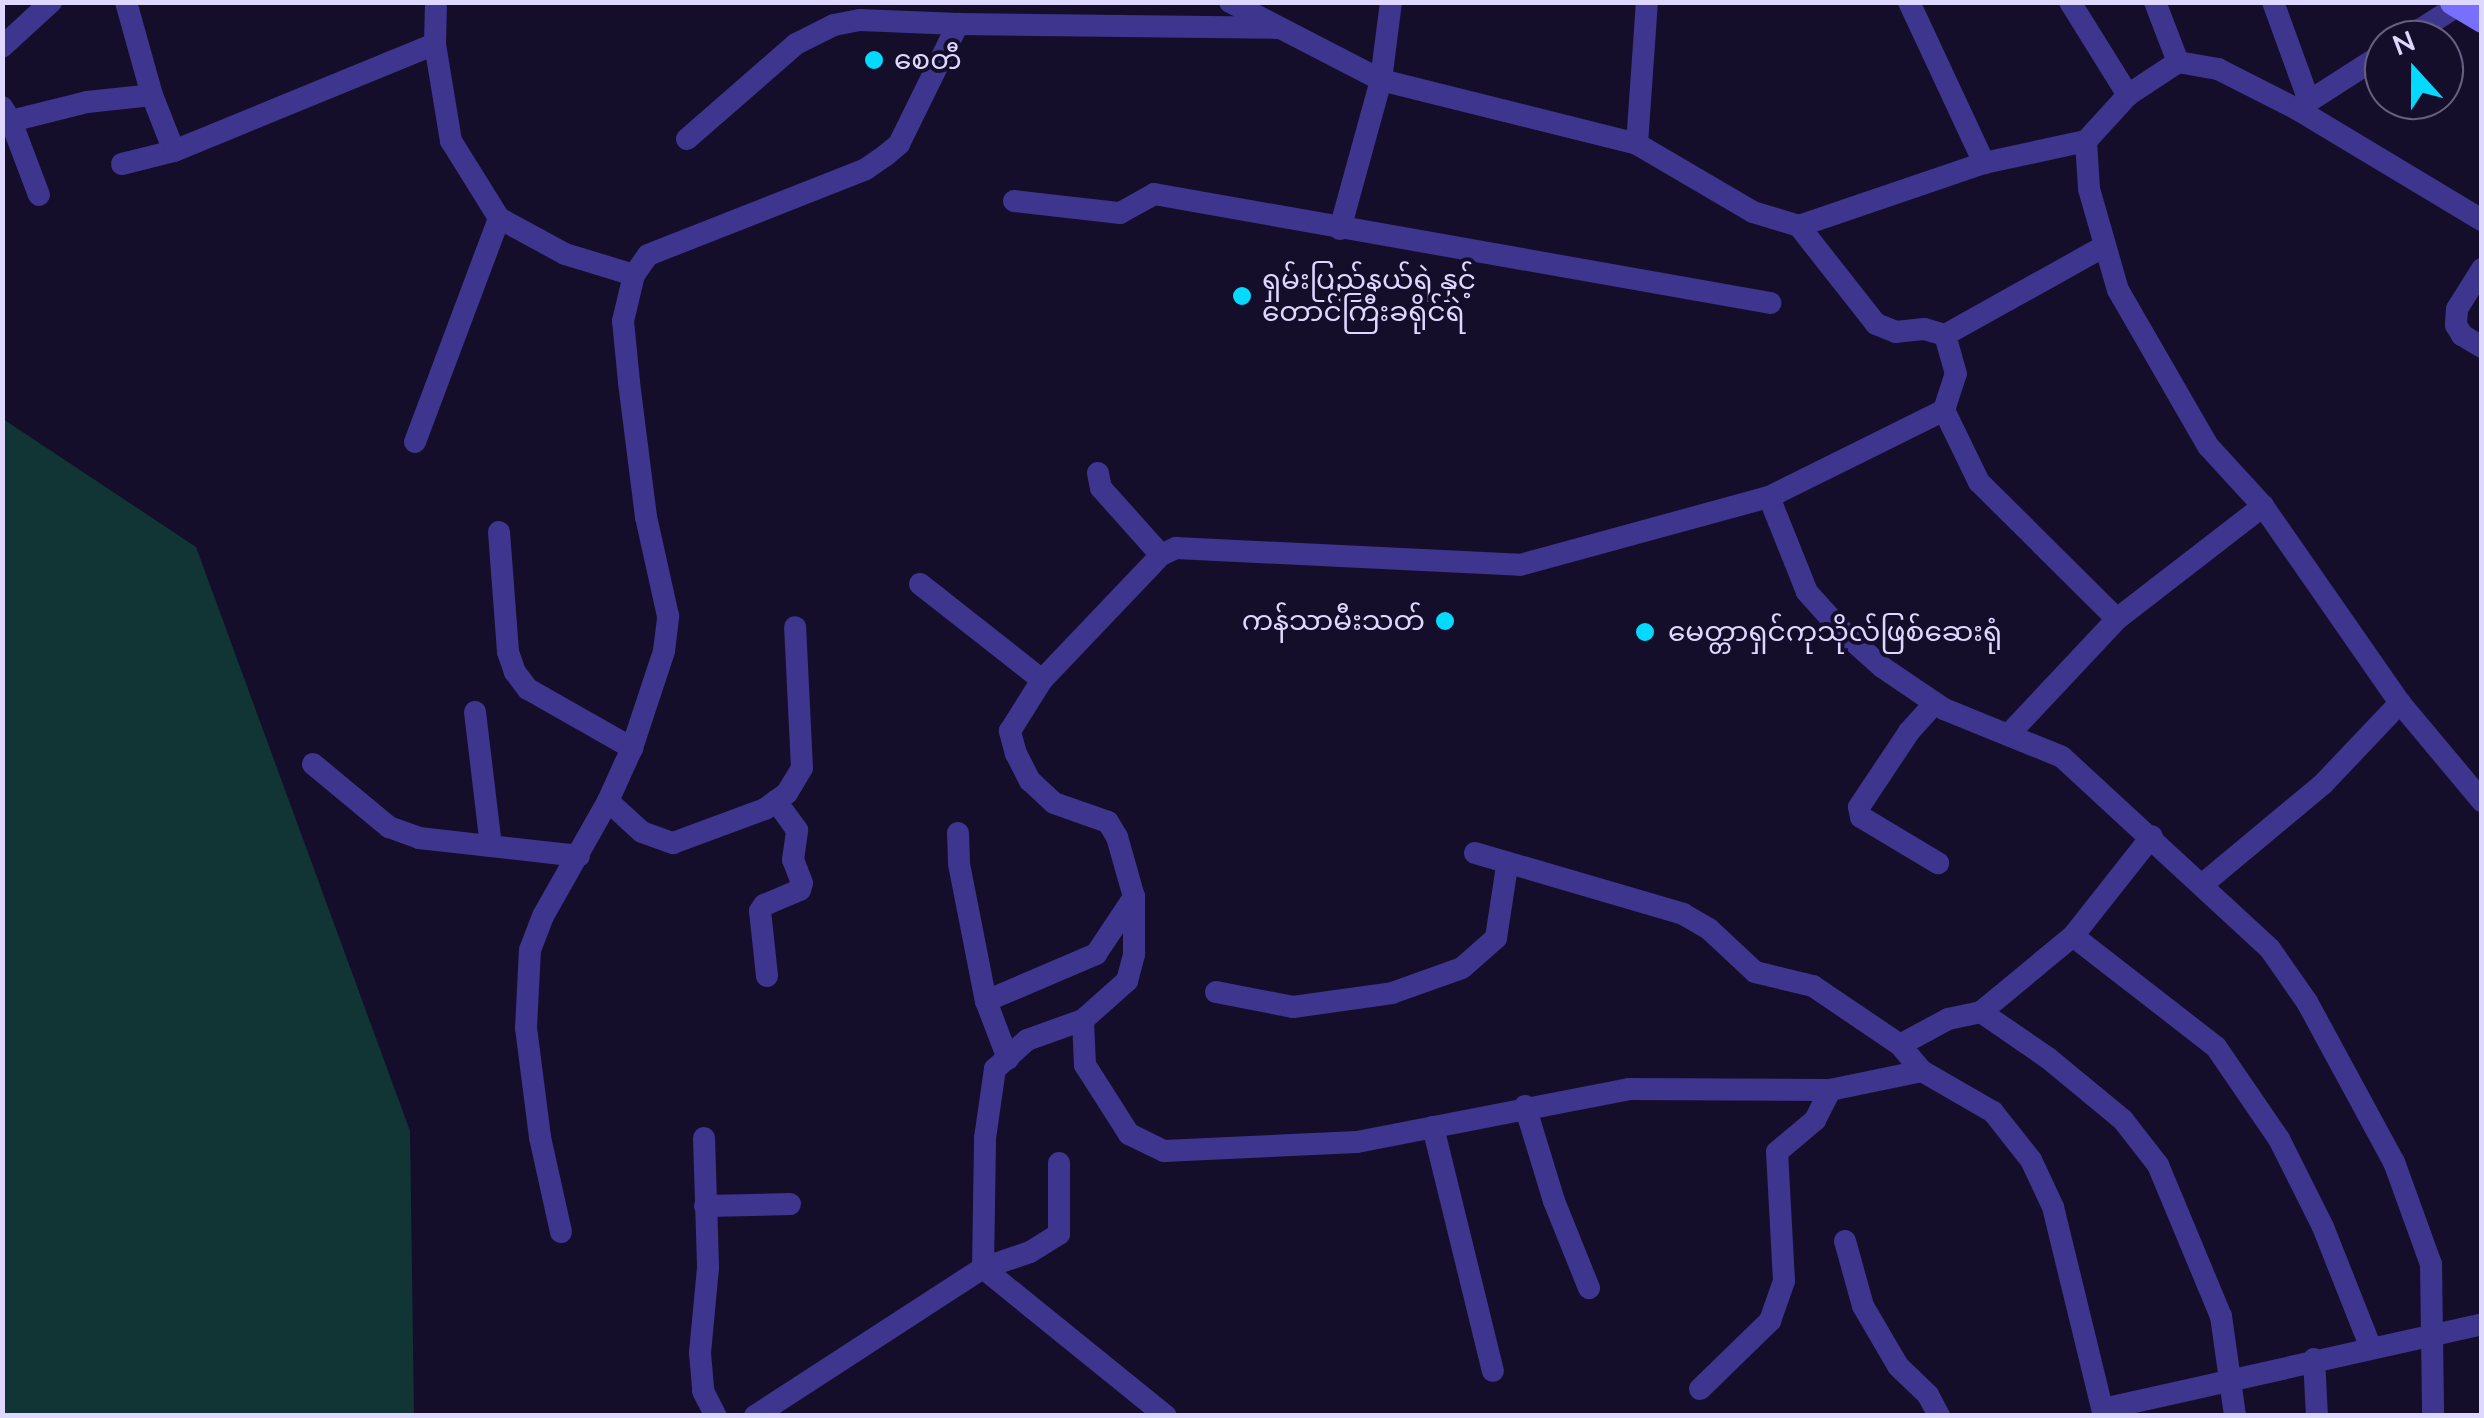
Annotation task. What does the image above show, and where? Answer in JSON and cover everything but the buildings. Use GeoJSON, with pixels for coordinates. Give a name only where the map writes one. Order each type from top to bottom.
{"type":"FeatureCollection","features":[{"type":"Feature","properties":{"kind":"street"},"geometry":{"type":"LineString","coordinates":[[2,46],[51,2]]}},
{"type":"Feature","properties":{"kind":"street"},"geometry":{"type":"LineString","coordinates":[[126,2],[152,95],[174,152]]}},
{"type":"Feature","properties":{"kind":"street"},"geometry":{"type":"LineString","coordinates":[[436,2],[435,44],[451,140],[498,218],[565,254],[634,275]]}},
{"type":"Feature","properties":{"kind":"street"},"geometry":{"type":"LineString","coordinates":[[1230,2],[1380,80],[1637,144],[1753,212],[1799,226],[1876,324],[1896,332],[1924,329],[1945,335],[2103,247]]}},
{"type":"Feature","properties":{"kind":"street"},"geometry":{"type":"LineString","coordinates":[[1340,229],[1380,80],[1392,2]]}},
{"type":"Feature","properties":{"kind":"street"},"geometry":{"type":"LineString","coordinates":[[1637,144],[1647,2]]}},
{"type":"Feature","properties":{"kind":"street"},"geometry":{"type":"LineString","coordinates":[[1909,2],[1984,163]]}},
{"type":"Feature","properties":{"kind":"street"},"geometry":{"type":"LineString","coordinates":[[2070,2],[2128,96]]}},
{"type":"Feature","properties":{"kind":"street"},"geometry":{"type":"LineString","coordinates":[[2154,2],[2178,62]]}},
{"type":"Feature","properties":{"kind":"street"},"geometry":{"type":"LineString","coordinates":[[2274,2],[2303,105]]}},
{"type":"Feature","properties":{"kind":"street"},"geometry":{"type":"LineString","coordinates":[[2432,20],[2455,4],[2482,20]]}},
{"type":"Feature","properties":{"kind":"street"},"geometry":{"type":"LineString","coordinates":[[686,139],[796,44],[834,25],[860,20],[1278,28]]}},
{"type":"Feature","properties":{"kind":"street"},"geometry":{"type":"LineString","coordinates":[[561,1232],[540,1138],[526,1028],[530,950],[542,916],[608,801],[632,748],[664,651],[668,616],[646,517],[629,382],[623,321],[634,275],[648,255],[866,168],[899,144],[958,24]]}},
{"type":"Feature","properties":{"kind":"street"},"geometry":{"type":"LineString","coordinates":[[122,164],[174,152],[435,44]]}},
{"type":"Feature","properties":{"kind":"street"},"geometry":{"type":"LineString","coordinates":[[1799,226],[1984,163],[2086,141],[2128,96],[2178,62],[2218,68],[2303,105],[2482,220]]}},
{"type":"Feature","properties":{"kind":"street"},"geometry":{"type":"LineString","coordinates":[[2303,105],[2364,66]]}},
{"type":"Feature","properties":{"kind":"street"},"geometry":{"type":"LineString","coordinates":[[39,194],[7,114],[152,95]]}},
{"type":"Feature","properties":{"kind":"street"},"geometry":{"type":"LineString","coordinates":[[2086,141],[2089,189],[2118,290],[2208,446],[2263,506],[2400,704],[2482,801]]}},
{"type":"Feature","properties":{"kind":"street"},"geometry":{"type":"LineString","coordinates":[[1014,201],[1120,214],[1154,194],[1770,302]]}},
{"type":"Feature","properties":{"kind":"street"},"geometry":{"type":"LineString","coordinates":[[415,442],[498,218]]}},
{"type":"Feature","properties":{"kind":"street"},"geometry":{"type":"LineString","coordinates":[[2482,269],[2458,308],[2456,326],[2462,335],[2482,347]]}},
{"type":"Feature","properties":{"kind":"street"},"geometry":{"type":"LineString","coordinates":[[1945,335],[1956,374],[1944,410],[1979,482],[2117,618]]}},
{"type":"Feature","properties":{"kind":"street"},"geometry":{"type":"LineString","coordinates":[[984,1268],[985,1138],[995,1070],[1027,1040],[1083,1020],[1127,981],[1134,954],[1134,897],[1108,822],[1054,803],[1030,781],[1010,731],[1042,680],[1161,555],[1191,545],[1520,565],[1769,496],[1944,410]]}},
{"type":"Feature","properties":{"kind":"street"},"geometry":{"type":"LineString","coordinates":[[1098,474],[1101,488],[1161,555]]}},
{"type":"Feature","properties":{"kind":"street"},"geometry":{"type":"LineString","coordinates":[[1769,496],[1807,592],[1882,667],[1935,702],[2062,757],[2152,836],[2270,950],[2298,989],[2394,1162],[2431,1264],[2433,1416]]}},
{"type":"Feature","properties":{"kind":"street"},"geometry":{"type":"LineString","coordinates":[[2011,732],[2117,618],[2263,506]]}},
{"type":"Feature","properties":{"kind":"street"},"geometry":{"type":"LineString","coordinates":[[499,532],[508,652],[515,672],[528,689],[632,748]]}},
{"type":"Feature","properties":{"kind":"street"},"geometry":{"type":"LineString","coordinates":[[920,584],[1042,680]]}},
{"type":"Feature","properties":{"kind":"street"},"geometry":{"type":"LineString","coordinates":[[608,801],[642,832],[673,843],[776,801],[788,792],[802,768],[794,627]]}},
{"type":"Feature","properties":{"kind":"street"},"geometry":{"type":"LineString","coordinates":[[1935,702],[1875,778],[1859,807],[1861,818],[1938,863]]}},
{"type":"Feature","properties":{"kind":"street"},"geometry":{"type":"LineString","coordinates":[[2203,884],[2323,784],[2400,704]]}},
{"type":"Feature","properties":{"kind":"street"},"geometry":{"type":"LineString","coordinates":[[475,712],[491,846]]}},
{"type":"Feature","properties":{"kind":"street"},"geometry":{"type":"LineString","coordinates":[[313,764],[389,827],[419,838],[578,856]]}},
{"type":"Feature","properties":{"kind":"street"},"geometry":{"type":"LineString","coordinates":[[767,976],[760,911],[764,904],[800,890],[802,883],[793,860],[797,830],[776,801]]}},
{"type":"Feature","properties":{"kind":"street"},"geometry":{"type":"LineString","coordinates":[[958,833],[959,864],[986,1001],[1008,1058]]}},
{"type":"Feature","properties":{"kind":"street"},"geometry":{"type":"LineString","coordinates":[[1900,1045],[1948,1019],[1981,1012],[2073,936],[2152,836]]}},
{"type":"Feature","properties":{"kind":"street"},"geometry":{"type":"LineString","coordinates":[[1475,854],[1683,914],[1710,929],[1755,972],[1813,986],[1900,1045],[1922,1071],[1993,1112],[2031,1160],[2052,1207],[2104,1412],[2314,1359],[2482,1324]]}},
{"type":"Feature","properties":{"kind":"street"},"geometry":{"type":"LineString","coordinates":[[1216,992],[1293,1007],[1392,993],[1462,968],[1496,938],[1498,905],[1507,866]]}},
{"type":"Feature","properties":{"kind":"street"},"geometry":{"type":"LineString","coordinates":[[986,1001],[1096,954],[1134,897]]}},
{"type":"Feature","properties":{"kind":"street"},"geometry":{"type":"LineString","coordinates":[[2073,936],[2216,1046],[2288,1156],[2323,1227],[2370,1346]]}},
{"type":"Feature","properties":{"kind":"street"},"geometry":{"type":"LineString","coordinates":[[1981,1012],[2048,1058],[2123,1120],[2158,1165],[2221,1316],[2233,1380],[2235,1416]]}},
{"type":"Feature","properties":{"kind":"street"},"geometry":{"type":"LineString","coordinates":[[1083,1020],[1085,1065],[1129,1134],[1164,1151],[1356,1142],[1629,1088],[1830,1090],[1922,1071]]}},
{"type":"Feature","properties":{"kind":"street"},"geometry":{"type":"LineString","coordinates":[[1700,1389],[1770,1320],[1784,1280],[1777,1152],[1815,1120],[1830,1090]]}},
{"type":"Feature","properties":{"kind":"street"},"geometry":{"type":"LineString","coordinates":[[1525,1106],[1554,1201],[1589,1288]]}},
{"type":"Feature","properties":{"kind":"street"},"geometry":{"type":"LineString","coordinates":[[1433,1127],[1493,1371]]}},
{"type":"Feature","properties":{"kind":"street"},"geometry":{"type":"LineString","coordinates":[[704,1138],[708,1268],[700,1354],[704,1392],[716,1416]]}},
{"type":"Feature","properties":{"kind":"street"},"geometry":{"type":"LineString","coordinates":[[755,1416],[780,1409],[984,1268],[1030,1252],[1058,1234],[1059,1163]]}},
{"type":"Feature","properties":{"kind":"street"},"geometry":{"type":"LineString","coordinates":[[705,1206],[790,1204]]}},
{"type":"Feature","properties":{"kind":"street"},"geometry":{"type":"LineString","coordinates":[[1844,1241],[1863,1306],[1898,1366],[1928,1395],[1940,1416]]}},
{"type":"Feature","properties":{"kind":"street"},"geometry":{"type":"LineString","coordinates":[[984,1268],[1166,1416]]}},
{"type":"Feature","properties":{"kind":"street"},"geometry":{"type":"LineString","coordinates":[[2314,1359],[2317,1416]]}},
{"type":"Feature","properties":{"kind":"green space"},"geometry":{"type":"Polygon","coordinates":[[[3,419],[196,547],[410,1131],[414,1415],[3,1415],[3,419]]]}},
{"type":"Feature","properties":{"kind":"place","name":"စေတီ"},"geometry":{"type":"Point","coordinates":[874,60]}},
{"type":"Feature","properties":{"kind":"place","name":"ရှမ်းပြည်နယ်ရဲ နှင့် တောင်ကြီးခရိုင်ရဲ"},"geometry":{"type":"Point","coordinates":[1242,296]}},
{"type":"Feature","properties":{"kind":"place","name":"ကန်သာမီးသတ်"},"geometry":{"type":"Point","coordinates":[1445,621]}},
{"type":"Feature","properties":{"kind":"place","name":"မေတ္တာရှင်ကုသိုလ်ဖြစ်ဆေးရုံ"},"geometry":{"type":"Point","coordinates":[1645,632]}}]}
